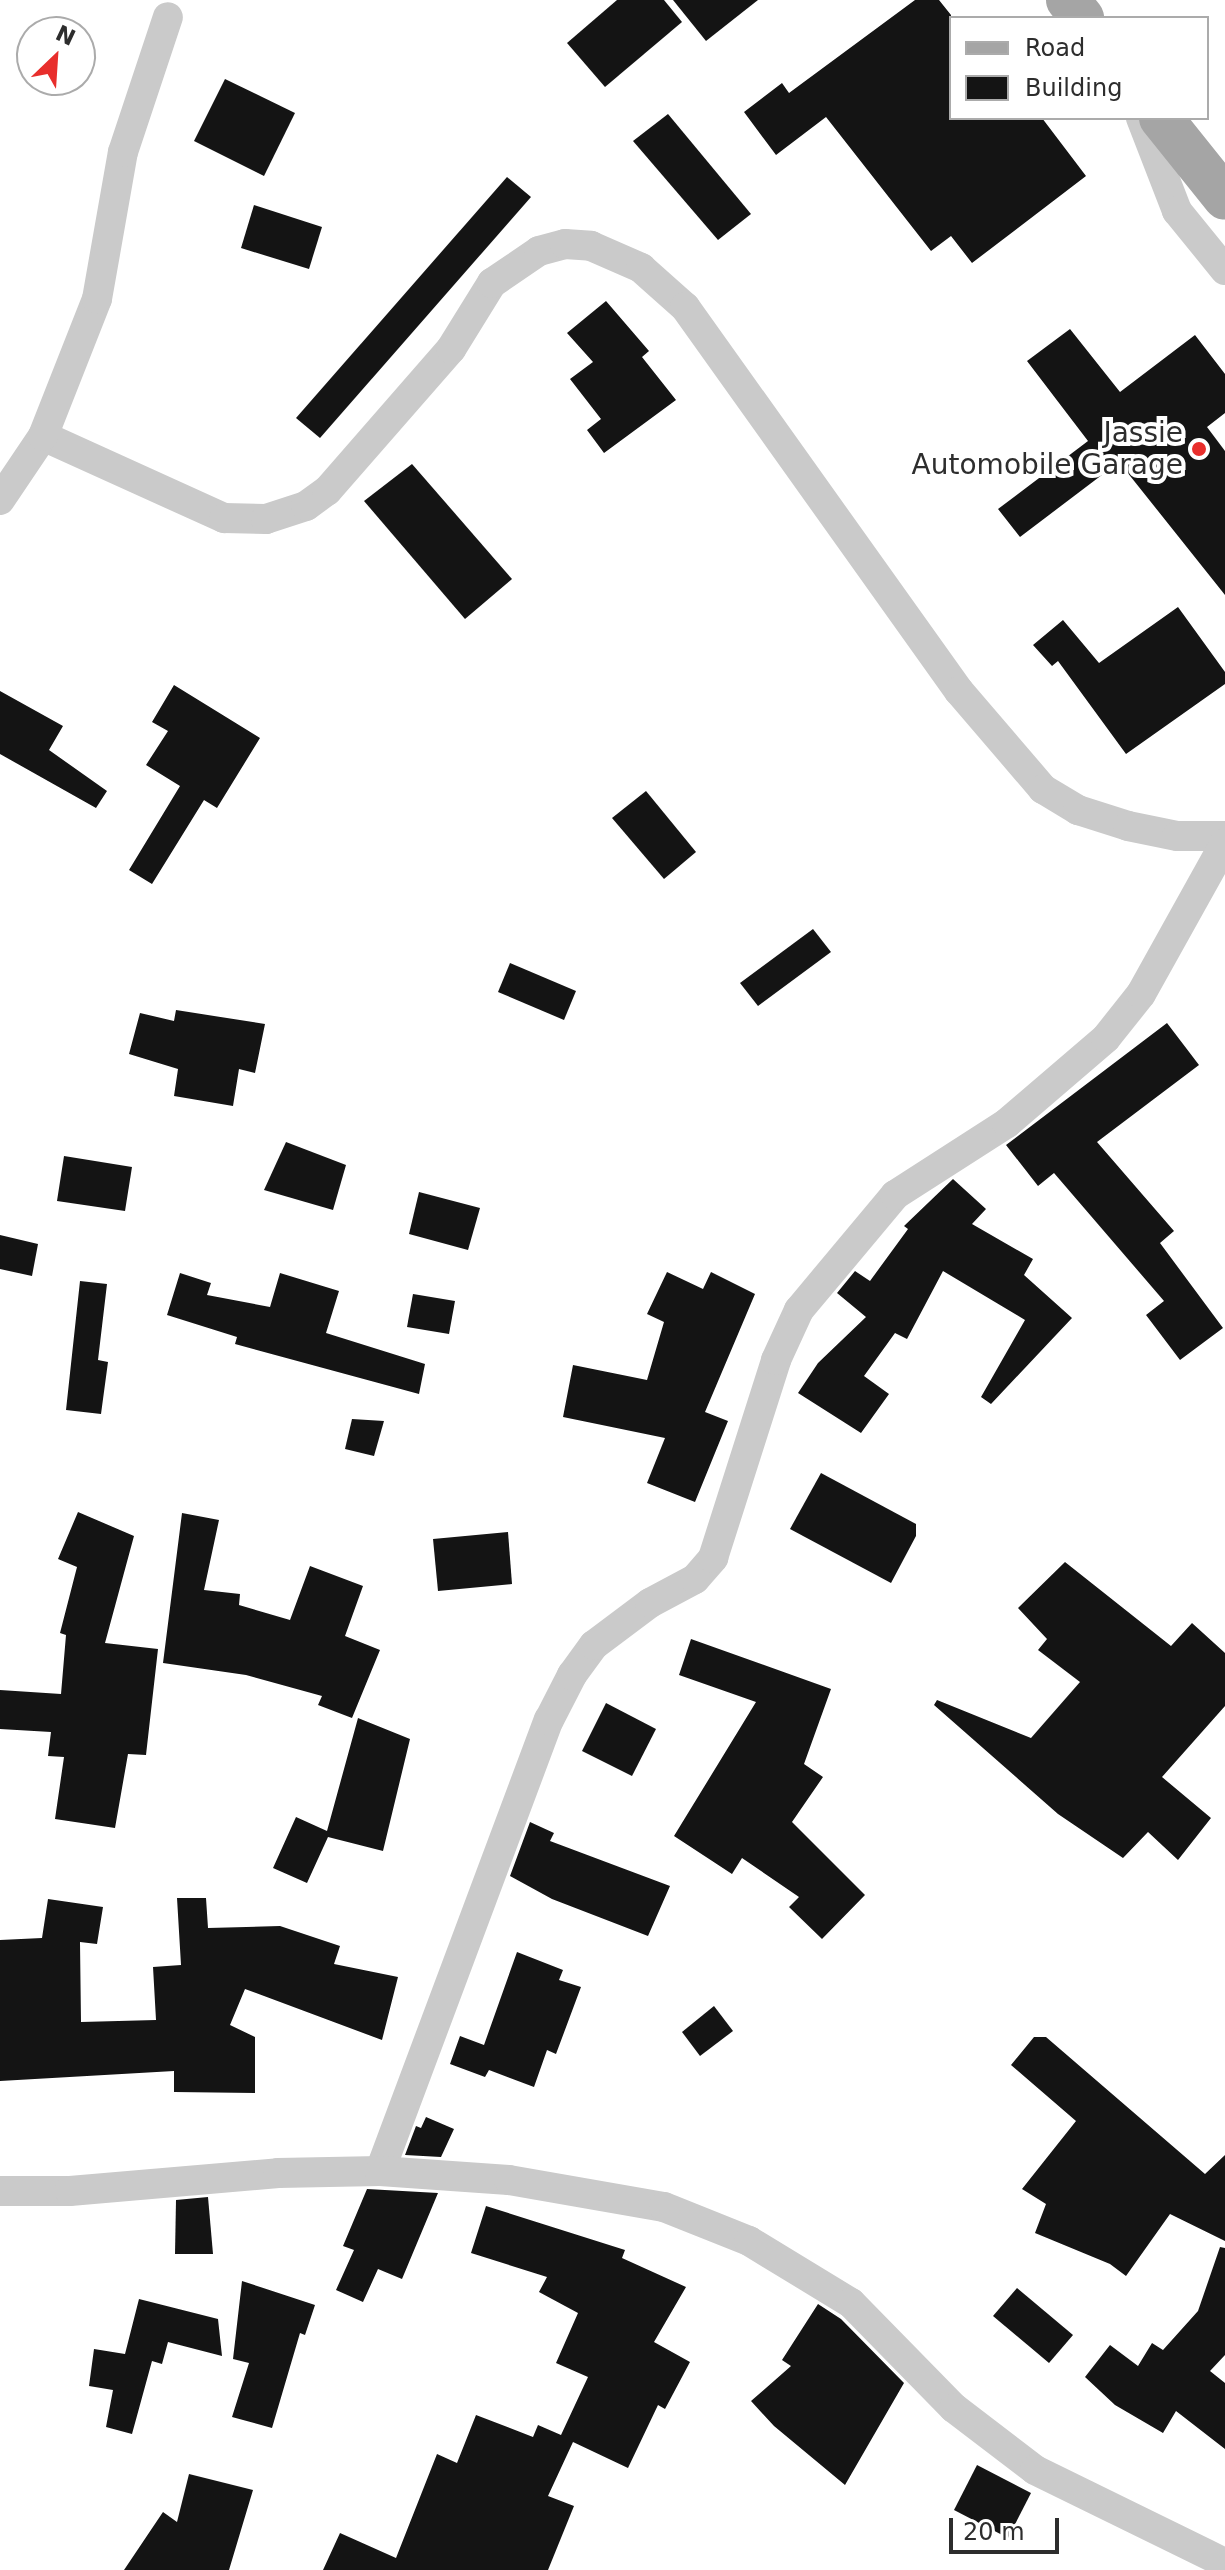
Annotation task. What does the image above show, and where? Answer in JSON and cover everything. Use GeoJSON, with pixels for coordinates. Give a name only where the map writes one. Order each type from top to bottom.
{"type":"FeatureCollection","features":[{"type":"Feature","properties":{"kind":"main road"},"geometry":{"type":"LineString","coordinates":[[1068,0],[1080,16]]}},
{"type":"Feature","properties":{"kind":"main road"},"geometry":{"type":"LineString","coordinates":[[1163,120],[1225,198]]}},
{"type":"Feature","properties":{"kind":"street"},"geometry":{"type":"LineString","coordinates":[[0,500],[43,436],[97,299],[123,152],[168,17]]}},
{"type":"Feature","properties":{"kind":"street"},"geometry":{"type":"LineString","coordinates":[[1142,120],[1177,211],[1225,270]]}},
{"type":"Feature","properties":{"kind":"street"},"geometry":{"type":"LineString","coordinates":[[43,436],[224,518],[266,519],[306,506],[327,491],[451,349],[492,283],[539,251],[565,244],[591,246],[641,268],[685,307],[959,691],[1043,789],[1078,810],[1128,826],[1177,836],[1225,836]]}},
{"type":"Feature","properties":{"kind":"street"},"geometry":{"type":"LineString","coordinates":[[380,2171],[549,1720],[572,1675],[594,1645],[650,1603],[695,1579],[713,1558],[776,1360],[799,1310],[895,1195],[1007,1123],[1106,1038],[1141,994],[1225,843]]}},
{"type":"Feature","properties":{"kind":"street"},"geometry":{"type":"LineString","coordinates":[[0,2191],[86,2190],[278,2173],[380,2171],[600,2193],[664,2207],[725,2230],[851,2303],[954,2408],[1035,2470],[1225,2563]]}},
{"type":"Feature","properties":{"kind":"building"},"geometry":{"type":"Polygon","coordinates":[[[617,0],[664,0],[682,22],[605,87],[567,43],[617,0]]]}},
{"type":"Feature","properties":{"kind":"building"},"geometry":{"type":"Polygon","coordinates":[[[673,0],[758,0],[706,41],[673,0]]]}},
{"type":"Feature","properties":{"kind":"building"},"geometry":{"type":"Polygon","coordinates":[[[915,0],[939,0],[951,15],[949,120],[1044,120],[1086,176],[972,263],[951,236],[931,251],[826,117],[776,155],[744,112],[782,83],[789,93],[915,0]]]}},
{"type":"Feature","properties":{"kind":"building"},"geometry":{"type":"Polygon","coordinates":[[[225,79],[295,113],[264,176],[194,141],[225,79]]]}},
{"type":"Feature","properties":{"kind":"building"},"geometry":{"type":"Polygon","coordinates":[[[668,114],[751,214],[718,240],[633,141],[668,114]]]}},
{"type":"Feature","properties":{"kind":"building"},"geometry":{"type":"Polygon","coordinates":[[[507,177],[531,197],[320,438],[296,418],[507,177]]]}},
{"type":"Feature","properties":{"kind":"building"},"geometry":{"type":"Polygon","coordinates":[[[254,205],[322,227],[309,269],[241,248],[254,205]]]}},
{"type":"Feature","properties":{"kind":"building"},"geometry":{"type":"Polygon","coordinates":[[[606,301],[649,351],[642,357],[676,400],[604,453],[587,430],[601,419],[570,379],[593,362],[567,333],[606,301]]]}},
{"type":"Feature","properties":{"kind":"building"},"geometry":{"type":"Polygon","coordinates":[[[1070,329],[1120,392],[1195,335],[1225,374],[1225,413],[1207,427],[1225,451],[1225,595],[1119,462],[1020,537],[998,509],[1088,441],[1027,361],[1070,329]]]}},
{"type":"Feature","properties":{"kind":"building"},"geometry":{"type":"Polygon","coordinates":[[[412,464],[512,579],[465,619],[364,501],[412,464]]]}},
{"type":"Feature","properties":{"kind":"building"},"geometry":{"type":"Polygon","coordinates":[[[1178,607],[1225,672],[1225,684],[1126,754],[1058,661],[1052,666],[1033,645],[1063,620],[1099,663],[1178,607]]]}},
{"type":"Feature","properties":{"kind":"building"},"geometry":{"type":"Polygon","coordinates":[[[174,685],[260,738],[217,808],[204,800],[152,884],[129,870],[180,786],[146,765],[168,731],[152,722],[174,685]]]}},
{"type":"Feature","properties":{"kind":"building"},"geometry":{"type":"Polygon","coordinates":[[[0,691],[63,726],[49,750],[107,791],[96,808],[0,754],[0,691]]]}},
{"type":"Feature","properties":{"kind":"building"},"geometry":{"type":"Polygon","coordinates":[[[646,791],[696,852],[664,879],[612,818],[646,791]]]}},
{"type":"Feature","properties":{"kind":"building"},"geometry":{"type":"Polygon","coordinates":[[[813,929],[831,952],[758,1006],[740,983],[813,929]]]}},
{"type":"Feature","properties":{"kind":"building"},"geometry":{"type":"Polygon","coordinates":[[[510,963],[576,991],[564,1020],[498,992],[510,963]]]}},
{"type":"Feature","properties":{"kind":"building"},"geometry":{"type":"Polygon","coordinates":[[[176,1010],[265,1024],[255,1073],[239,1069],[233,1106],[174,1096],[178,1069],[129,1054],[140,1013],[174,1021],[176,1010]]]}},
{"type":"Feature","properties":{"kind":"building"},"geometry":{"type":"Polygon","coordinates":[[[1167,1023],[1199,1065],[1097,1142],[1174,1231],[1160,1243],[1223,1328],[1180,1360],[1146,1315],[1164,1301],[1054,1173],[1038,1186],[1006,1145],[1167,1023]]]}},
{"type":"Feature","properties":{"kind":"building"},"geometry":{"type":"Polygon","coordinates":[[[286,1142],[346,1165],[333,1210],[264,1190],[286,1142]]]}},
{"type":"Feature","properties":{"kind":"building"},"geometry":{"type":"Polygon","coordinates":[[[64,1156],[132,1167],[125,1211],[57,1201],[64,1156]]]}},
{"type":"Feature","properties":{"kind":"building"},"geometry":{"type":"Polygon","coordinates":[[[953,1179],[986,1209],[972,1224],[1033,1259],[1024,1275],[1072,1318],[991,1404],[981,1397],[1025,1320],[943,1271],[907,1339],[895,1333],[864,1376],[889,1394],[861,1433],[798,1393],[818,1363],[866,1317],[837,1293],[855,1271],[870,1281],[908,1229],[904,1226],[953,1179]]]}},
{"type":"Feature","properties":{"kind":"building"},"geometry":{"type":"Polygon","coordinates":[[[419,1192],[480,1208],[468,1250],[409,1234],[419,1192]]]}},
{"type":"Feature","properties":{"kind":"building"},"geometry":{"type":"Polygon","coordinates":[[[0,1235],[38,1244],[32,1276],[0,1269],[0,1235]]]}},
{"type":"Feature","properties":{"kind":"building"},"geometry":{"type":"Polygon","coordinates":[[[667,1272],[703,1289],[711,1272],[755,1294],[705,1412],[728,1421],[695,1502],[647,1483],[665,1438],[563,1417],[573,1365],[647,1380],[664,1322],[647,1314],[667,1272]]]}},
{"type":"Feature","properties":{"kind":"building"},"geometry":{"type":"Polygon","coordinates":[[[180,1273],[211,1283],[207,1295],[270,1307],[280,1273],[339,1291],[326,1333],[425,1364],[419,1394],[235,1344],[237,1337],[167,1315],[180,1273]]]}},
{"type":"Feature","properties":{"kind":"building"},"geometry":{"type":"Polygon","coordinates":[[[80,1281],[107,1284],[98,1360],[108,1362],[101,1414],[66,1410],[80,1281]]]}},
{"type":"Feature","properties":{"kind":"building"},"geometry":{"type":"Polygon","coordinates":[[[413,1294],[455,1301],[449,1334],[407,1327],[413,1294]]]}},
{"type":"Feature","properties":{"kind":"building"},"geometry":{"type":"Polygon","coordinates":[[[352,1419],[384,1421],[374,1456],[345,1449],[352,1419]]]}},
{"type":"Feature","properties":{"kind":"building"},"geometry":{"type":"Polygon","coordinates":[[[821,1473],[916,1524],[916,1536],[891,1583],[790,1529],[821,1473]]]}},
{"type":"Feature","properties":{"kind":"building"},"geometry":{"type":"Polygon","coordinates":[[[78,1512],[134,1536],[105,1643],[158,1649],[146,1755],[128,1754],[115,1828],[55,1819],[64,1757],[48,1756],[51,1732],[0,1729],[0,1690],[61,1694],[66,1635],[60,1633],[77,1567],[58,1559],[78,1512]]]}},
{"type":"Feature","properties":{"kind":"building"},"geometry":{"type":"Polygon","coordinates":[[[182,1513],[219,1520],[204,1590],[240,1594],[239,1605],[290,1620],[310,1566],[363,1586],[345,1636],[380,1650],[352,1718],[318,1705],[322,1696],[246,1675],[163,1663],[182,1513]]]}},
{"type":"Feature","properties":{"kind":"building"},"geometry":{"type":"Polygon","coordinates":[[[508,1532],[512,1584],[438,1591],[433,1539],[508,1532]]]}},
{"type":"Feature","properties":{"kind":"building"},"geometry":{"type":"Polygon","coordinates":[[[1065,1562],[1171,1646],[1192,1623],[1225,1653],[1225,1706],[1162,1777],[1211,1818],[1178,1860],[1148,1832],[1123,1858],[1058,1814],[934,1705],[937,1700],[1031,1738],[1080,1682],[1038,1650],[1047,1639],[1018,1608],[1065,1562]]]}},
{"type":"Feature","properties":{"kind":"building"},"geometry":{"type":"Polygon","coordinates":[[[691,1639],[831,1689],[804,1764],[823,1777],[792,1822],[865,1895],[822,1939],[789,1907],[799,1897],[742,1858],[732,1874],[674,1836],[756,1702],[679,1675],[691,1639]]]}},
{"type":"Feature","properties":{"kind":"building"},"geometry":{"type":"Polygon","coordinates":[[[606,1703],[656,1729],[632,1776],[582,1751],[606,1703]]]}},
{"type":"Feature","properties":{"kind":"building"},"geometry":{"type":"Polygon","coordinates":[[[358,1718],[410,1739],[383,1851],[328,1837],[307,1883],[273,1868],[296,1817],[327,1831],[358,1718]]]}},
{"type":"Feature","properties":{"kind":"building"},"geometry":{"type":"Polygon","coordinates":[[[530,1822],[554,1833],[550,1841],[670,1886],[648,1936],[552,1899],[510,1876],[530,1822]]]}},
{"type":"Feature","properties":{"kind":"building"},"geometry":{"type":"Polygon","coordinates":[[[177,1898],[206,1898],[208,1928],[280,1926],[340,1946],[334,1964],[398,1977],[382,2040],[245,1989],[230,2025],[255,2037],[255,2093],[174,2092],[174,2071],[0,2081],[0,1940],[42,1938],[48,1899],[103,1907],[97,1944],[80,1942],[81,2022],[156,2020],[153,1967],[181,1965],[177,1898]]]}},
{"type":"Feature","properties":{"kind":"building"},"geometry":{"type":"Polygon","coordinates":[[[517,1952],[563,1970],[559,1980],[581,1987],[556,2054],[547,2050],[534,2087],[489,2070],[485,2077],[450,2064],[460,2036],[484,2045],[517,1952]]]}},
{"type":"Feature","properties":{"kind":"building"},"geometry":{"type":"Polygon","coordinates":[[[714,2006],[733,2031],[700,2056],[682,2032],[714,2006]]]}},
{"type":"Feature","properties":{"kind":"building"},"geometry":{"type":"Polygon","coordinates":[[[1034,2037],[1046,2037],[1205,2174],[1225,2155],[1225,2241],[1170,2214],[1126,2276],[1110,2264],[1035,2233],[1046,2204],[1022,2189],[1076,2121],[1011,2065],[1034,2037]]]}},
{"type":"Feature","properties":{"kind":"building"},"geometry":{"type":"Polygon","coordinates":[[[426,2117],[454,2129],[441,2157],[405,2155],[416,2126],[421,2128],[426,2117]]]}},
{"type":"Feature","properties":{"kind":"building"},"geometry":{"type":"Polygon","coordinates":[[[367,2189],[438,2193],[402,2279],[378,2269],[363,2302],[336,2290],[354,2250],[343,2246],[367,2189]]]}},
{"type":"Feature","properties":{"kind":"building"},"geometry":{"type":"Polygon","coordinates":[[[208,2197],[213,2254],[175,2254],[176,2200],[208,2197]]]}},
{"type":"Feature","properties":{"kind":"building"},"geometry":{"type":"Polygon","coordinates":[[[486,2206],[625,2250],[622,2258],[686,2287],[654,2342],[690,2362],[665,2409],[658,2405],[628,2468],[573,2442],[548,2496],[574,2506],[548,2570],[323,2570],[340,2533],[396,2558],[437,2454],[457,2463],[476,2415],[533,2437],[538,2425],[561,2435],[588,2377],[556,2363],[578,2313],[539,2292],[547,2277],[471,2253],[486,2206]]]}},
{"type":"Feature","properties":{"kind":"building"},"geometry":{"type":"Polygon","coordinates":[[[1220,2247],[1225,2248],[1225,2355],[1210,2371],[1225,2383],[1225,2449],[1176,2411],[1163,2433],[1115,2405],[1085,2377],[1110,2345],[1138,2366],[1152,2343],[1163,2350],[1198,2311],[1220,2247]]]}},
{"type":"Feature","properties":{"kind":"building"},"geometry":{"type":"Polygon","coordinates":[[[242,2281],[315,2305],[305,2335],[300,2333],[272,2428],[232,2417],[249,2363],[233,2359],[242,2281]]]}},
{"type":"Feature","properties":{"kind":"building"},"geometry":{"type":"Polygon","coordinates":[[[1017,2288],[1073,2335],[1049,2363],[993,2316],[1017,2288]]]}},
{"type":"Feature","properties":{"kind":"building"},"geometry":{"type":"Polygon","coordinates":[[[139,2299],[218,2319],[222,2356],[168,2342],[162,2364],[152,2361],[132,2434],[106,2427],[113,2390],[89,2386],[94,2349],[125,2354],[139,2299]]]}},
{"type":"Feature","properties":{"kind":"building"},"geometry":{"type":"Polygon","coordinates":[[[818,2304],[841,2319],[904,2383],[845,2485],[774,2426],[751,2401],[791,2366],[782,2360],[818,2304]]]}},
{"type":"Feature","properties":{"kind":"building"},"geometry":{"type":"Polygon","coordinates":[[[977,2465],[1031,2493],[1008,2538],[954,2510],[977,2465]]]}},
{"type":"Feature","properties":{"kind":"building"},"geometry":{"type":"Polygon","coordinates":[[[189,2474],[253,2490],[229,2570],[124,2570],[163,2512],[177,2522],[189,2474]]]}},
{"type":"Feature","properties":{"kind":"place","name":"Jassie Automobile Garage"},"geometry":{"type":"Point","coordinates":[1199,449]}}]}
